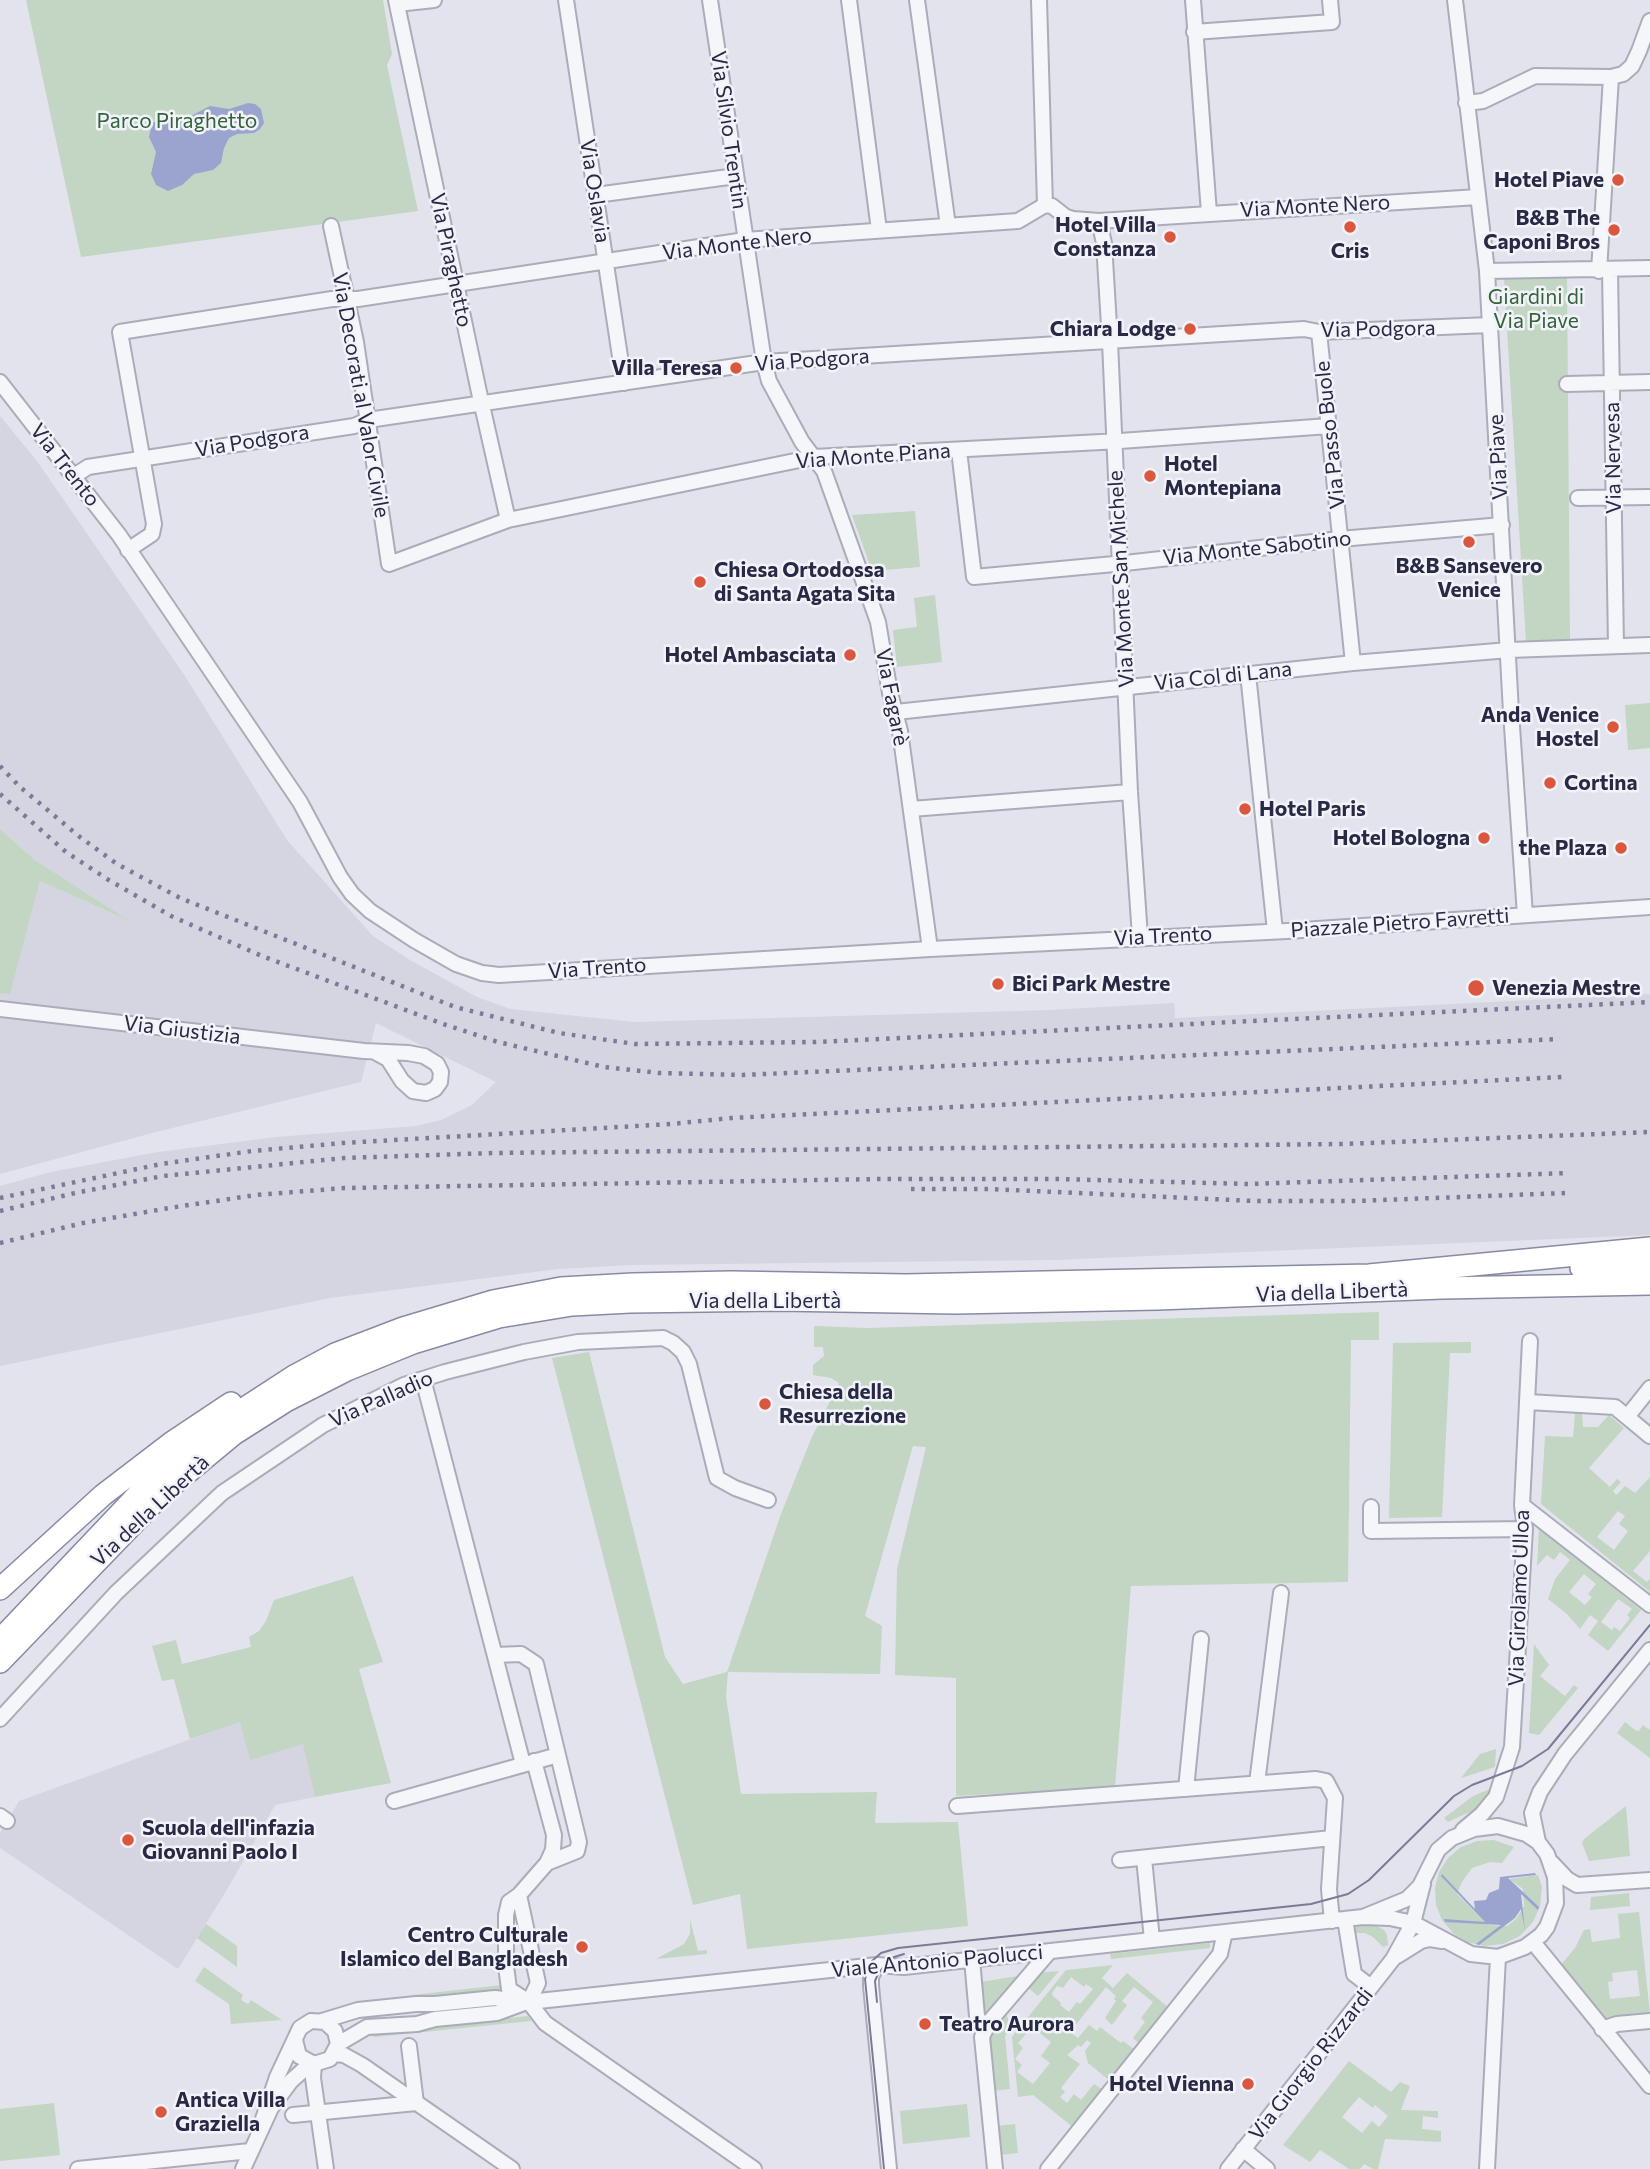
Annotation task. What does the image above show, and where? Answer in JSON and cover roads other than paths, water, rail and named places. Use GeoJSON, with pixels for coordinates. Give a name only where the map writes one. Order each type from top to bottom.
{"type":"FeatureCollection","features":[{"type":"Feature","properties":{"kind":"highway","name":"Via della Libertà"},"geometry":{"type":"LineString","coordinates":[[294,1376],[335,1354],[403,1328],[493,1301],[561,1288],[645,1284],[906,1285],[1369,1275],[1650,1248]]}},
{"type":"Feature","properties":{"kind":"highway"},"geometry":{"type":"LineString","coordinates":[[1369,1275],[1650,1265]]}},
{"type":"Feature","properties":{"kind":"highway","name":"Via della Libertà"},"geometry":{"type":"LineString","coordinates":[[0,1662],[164,1492],[234,1434],[286,1401],[347,1370],[413,1343],[499,1317],[572,1305],[630,1302],[779,1300],[956,1303],[1443,1287],[1650,1284]]}},
{"type":"Feature","properties":{"kind":"highway"},"geometry":{"type":"LineString","coordinates":[[0,1589],[103,1495],[171,1443],[226,1406],[294,1376]]}},
{"type":"Feature","properties":{"kind":"highway"},"geometry":{"type":"LineString","coordinates":[[0,1640],[149,1483],[237,1413],[294,1376]]}},
{"type":"Feature","properties":{"kind":"street"},"geometry":{"type":"LineString","coordinates":[[397,2],[434,0]]}},
{"type":"Feature","properties":{"kind":"street","name":"Via Oslavia"},"geometry":{"type":"LineString","coordinates":[[566,0],[624,383]]}},
{"type":"Feature","properties":{"kind":"street","name":"Via Silvio Trentin"},"geometry":{"type":"LineString","coordinates":[[710,0],[764,362],[769,381],[795,430],[814,457]]}},
{"type":"Feature","properties":{"kind":"street"},"geometry":{"type":"LineString","coordinates":[[849,0],[879,230]]}},
{"type":"Feature","properties":{"kind":"street"},"geometry":{"type":"LineString","coordinates":[[917,0],[948,226]]}},
{"type":"Feature","properties":{"kind":"street"},"geometry":{"type":"LineString","coordinates":[[1039,0],[1045,205]]}},
{"type":"Feature","properties":{"kind":"street"},"geometry":{"type":"LineString","coordinates":[[1193,0],[1209,213]]}},
{"type":"Feature","properties":{"kind":"street"},"geometry":{"type":"LineString","coordinates":[[1195,32],[1332,22],[1330,0]]}},
{"type":"Feature","properties":{"kind":"street","name":"Via Piave"},"geometry":{"type":"LineString","coordinates":[[1454,0],[1487,271],[1525,915]]}},
{"type":"Feature","properties":{"kind":"street","name":"Via Piraghetto"},"geometry":{"type":"LineString","coordinates":[[397,2],[508,520]]}},
{"type":"Feature","properties":{"kind":"street"},"geometry":{"type":"LineString","coordinates":[[1466,103],[1483,101],[1535,76],[1611,77],[1623,74],[1645,54],[1650,21]]}},
{"type":"Feature","properties":{"kind":"street","name":"Via Nervesa"},"geometry":{"type":"LineString","coordinates":[[1611,77],[1604,270],[1612,383],[1616,646]]}},
{"type":"Feature","properties":{"kind":"street"},"geometry":{"type":"LineString","coordinates":[[596,195],[736,176]]}},
{"type":"Feature","properties":{"kind":"street","name":"Via Monte Nero"},"geometry":{"type":"LineString","coordinates":[[141,458],[120,332],[745,240],[1018,221],[1045,205],[1052,206],[1066,217],[1099,221],[1478,197]]}},
{"type":"Feature","properties":{"kind":"street","name":"Via Monte San Michele"},"geometry":{"type":"LineString","coordinates":[[1099,221],[1104,243],[1120,563],[1132,685],[1130,792],[1140,937]]}},
{"type":"Feature","properties":{"kind":"street","name":"Via Decorati al Valor Civile"},"geometry":{"type":"LineString","coordinates":[[331,226],[348,299],[389,564]]}},
{"type":"Feature","properties":{"kind":"street"},"geometry":{"type":"LineString","coordinates":[[1487,271],[1650,268]]}},
{"type":"Feature","properties":{"kind":"street","name":"Via Podgora"},"geometry":{"type":"LineString","coordinates":[[74,475],[83,468],[141,458],[354,426],[368,421],[481,403],[764,362],[1111,348],[1304,329],[1319,332],[1490,325]]}},
{"type":"Feature","properties":{"kind":"street","name":"Via Passo Buole"},"geometry":{"type":"LineString","coordinates":[[1319,332],[1353,663]]}},
{"type":"Feature","properties":{"kind":"street","name":"Via Trento"},"geometry":{"type":"LineString","coordinates":[[0,382],[74,475],[128,550],[300,802],[352,894],[390,925],[448,960],[482,973],[499,975],[930,948],[1275,931]]}},
{"type":"Feature","properties":{"kind":"street"},"geometry":{"type":"LineString","coordinates":[[1567,384],[1650,382]]}},
{"type":"Feature","properties":{"kind":"street","name":"Via Monte Piana"},"geometry":{"type":"LineString","coordinates":[[389,564],[508,520],[814,457],[1115,442],[1329,426]]}},
{"type":"Feature","properties":{"kind":"street","name":"Via Monte Sabotino"},"geometry":{"type":"LineString","coordinates":[[959,450],[974,577],[1502,525]]}},
{"type":"Feature","properties":{"kind":"street","name":"Via Fagarè"},"geometry":{"type":"LineString","coordinates":[[814,457],[824,471],[878,622],[890,693],[896,712],[930,948]]}},
{"type":"Feature","properties":{"kind":"street"},"geometry":{"type":"LineString","coordinates":[[128,550],[152,534],[154,524],[141,458]]}},
{"type":"Feature","properties":{"kind":"street"},"geometry":{"type":"LineString","coordinates":[[1578,498],[1650,497]]}},
{"type":"Feature","properties":{"kind":"street","name":"Via Col di Lana"},"geometry":{"type":"LineString","coordinates":[[896,712],[1353,663],[1508,650],[1650,645]]}},
{"type":"Feature","properties":{"kind":"street"},"geometry":{"type":"LineString","coordinates":[[1248,674],[1275,931]]}},
{"type":"Feature","properties":{"kind":"street"},"geometry":{"type":"LineString","coordinates":[[911,810],[1130,792]]}},
{"type":"Feature","properties":{"kind":"street","name":"Piazzale Pietro Favretti"},"geometry":{"type":"LineString","coordinates":[[1275,931],[1650,907]]}},
{"type":"Feature","properties":{"kind":"street","name":"Via Giustizia"},"geometry":{"type":"LineString","coordinates":[[0,1009],[370,1051]]}},
{"type":"Feature","properties":{"kind":"street","name":"Via Palladio"},"geometry":{"type":"LineString","coordinates":[[0,1719],[116,1593],[222,1493],[323,1424],[393,1390],[423,1379],[524,1352],[578,1342],[663,1338],[683,1352],[689,1364],[717,1478],[768,1500]]}},
{"type":"Feature","properties":{"kind":"street","name":"Via Girolamo Ulloa"},"geometry":{"type":"LineString","coordinates":[[1457,1835],[1482,1814],[1496,1797],[1513,1746],[1525,1529],[1522,1505],[1530,1341]]}},
{"type":"Feature","properties":{"kind":"street"},"geometry":{"type":"LineString","coordinates":[[423,1379],[495,1656],[528,1763],[554,1835],[553,1850],[547,1863],[519,1895],[509,1902],[506,1915],[509,1989],[529,2002],[545,2023],[754,2169]]}},
{"type":"Feature","properties":{"kind":"street"},"geometry":{"type":"LineString","coordinates":[[1627,1417],[1650,1388]]}},
{"type":"Feature","properties":{"kind":"street"},"geometry":{"type":"LineString","coordinates":[[1528,1402],[1615,1407],[1650,1436]]}},
{"type":"Feature","properties":{"kind":"street"},"geometry":{"type":"LineString","coordinates":[[1522,1505],[1650,1605]]}},
{"type":"Feature","properties":{"kind":"street"},"geometry":{"type":"LineString","coordinates":[[1371,1507],[1371,1531],[1525,1529]]}},
{"type":"Feature","properties":{"kind":"street"},"geometry":{"type":"LineString","coordinates":[[1257,1783],[1281,1592]]}},
{"type":"Feature","properties":{"kind":"street"},"geometry":{"type":"LineString","coordinates":[[1186,1789],[1201,1639]]}},
{"type":"Feature","properties":{"kind":"street"},"geometry":{"type":"LineString","coordinates":[[1650,1650],[1565,1755],[1539,1792],[1532,1813],[1538,1842],[1551,1862],[1567,1879],[1579,1885],[1650,1880]]}},
{"type":"Feature","properties":{"kind":"street"},"geometry":{"type":"LineString","coordinates":[[495,1656],[521,1654],[536,1664],[579,1842],[578,1851],[547,1863]]}},
{"type":"Feature","properties":{"kind":"street"},"geometry":{"type":"LineString","coordinates":[[394,1801],[558,1755]]}},
{"type":"Feature","properties":{"kind":"street"},"geometry":{"type":"LineString","coordinates":[[957,1806],[1316,1779],[1326,1782],[1335,1798],[1329,1889],[1354,1973],[1371,1987]]}},
{"type":"Feature","properties":{"kind":"street"},"geometry":{"type":"LineString","coordinates":[[1363,1917],[1408,1899],[1420,1886],[1438,1850],[1457,1835],[1481,1827],[1498,1826],[1519,1831],[1538,1842]]}},
{"type":"Feature","properties":{"kind":"street"},"geometry":{"type":"LineString","coordinates":[[1120,1860],[1332,1838]]}},
{"type":"Feature","properties":{"kind":"street"},"geometry":{"type":"LineString","coordinates":[[1144,1858],[1152,1940]]}},
{"type":"Feature","properties":{"kind":"street"},"geometry":{"type":"LineString","coordinates":[[1363,1917],[1413,1923],[1471,1954],[1498,1957],[1517,1951],[1533,1941],[1547,1927],[1556,1903],[1556,1884],[1551,1862]]}},
{"type":"Feature","properties":{"kind":"street"},"geometry":{"type":"LineString","coordinates":[[1395,1954],[1413,1923],[1426,1874]]}},
{"type":"Feature","properties":{"kind":"street"},"geometry":{"type":"LineString","coordinates":[[1426,1874],[1426,1916],[1431,1928],[1443,1939]]}},
{"type":"Feature","properties":{"kind":"street"},"geometry":{"type":"LineString","coordinates":[[519,1895],[538,1983],[529,2002]]}},
{"type":"Feature","properties":{"kind":"street"},"geometry":{"type":"LineString","coordinates":[[1363,1917],[1383,1920],[1392,1925],[1400,1936],[1395,1954]]}},
{"type":"Feature","properties":{"kind":"street","name":"Viale Antonio Paolucci"},"geometry":{"type":"LineString","coordinates":[[322,2021],[358,2010],[416,2004],[495,1998],[529,2002],[877,1965],[904,1967],[1363,1917]]}},
{"type":"Feature","properties":{"kind":"street"},"geometry":{"type":"LineString","coordinates":[[1048,2169],[1220,1954],[1225,1932]]}},
{"type":"Feature","properties":{"kind":"street"},"geometry":{"type":"LineString","coordinates":[[1395,1954],[1421,1941],[1443,1939]]}},
{"type":"Feature","properties":{"kind":"street"},"geometry":{"type":"LineString","coordinates":[[1533,1941],[1650,2086]]}},
{"type":"Feature","properties":{"kind":"street"},"geometry":{"type":"LineString","coordinates":[[984,2030],[1050,1951]]}},
{"type":"Feature","properties":{"kind":"street","name":"Via Giorgio Rizzardi"},"geometry":{"type":"LineString","coordinates":[[1228,2169],[1395,1954]]}},
{"type":"Feature","properties":{"kind":"street"},"geometry":{"type":"LineString","coordinates":[[1487,2169],[1498,1957]]}},
{"type":"Feature","properties":{"kind":"street"},"geometry":{"type":"LineString","coordinates":[[972,1959],[977,2016],[984,2030],[982,2049],[995,2169]]}},
{"type":"Feature","properties":{"kind":"street"},"geometry":{"type":"LineString","coordinates":[[877,1965],[871,1977],[871,1986],[889,2169]]}},
{"type":"Feature","properties":{"kind":"street","name":"Viale Antonio Paolucci"},"geometry":{"type":"LineString","coordinates":[[336,2049],[367,2027],[416,2024],[435,2019],[498,2013],[529,2002]]}},
{"type":"Feature","properties":{"kind":"street"},"geometry":{"type":"LineString","coordinates":[[243,2169],[276,2077],[302,2026],[311,2021],[322,2021],[333,2028],[336,2049],[512,2169]]}},
{"type":"Feature","properties":{"kind":"street"},"geometry":{"type":"LineString","coordinates":[[1602,2029],[1617,2024],[1650,2021]]}},
{"type":"Feature","properties":{"kind":"street"},"geometry":{"type":"LineString","coordinates":[[295,2040],[299,2056],[312,2064]]}},
{"type":"Feature","properties":{"kind":"street"},"geometry":{"type":"LineString","coordinates":[[409,2046],[416,2103]]}},
{"type":"Feature","properties":{"kind":"street"},"geometry":{"type":"LineString","coordinates":[[261,2125],[283,2090],[312,2064],[324,2062],[336,2049]]}},
{"type":"Feature","properties":{"kind":"street"},"geometry":{"type":"LineString","coordinates":[[312,2064],[326,2169]]}},
{"type":"Feature","properties":{"kind":"street"},"geometry":{"type":"LineString","coordinates":[[293,2115],[416,2103]]}},
{"type":"Feature","properties":{"kind":"street"},"geometry":{"type":"LineString","coordinates":[[1243,2149],[1267,2169]]}},
{"type":"Feature","properties":{"kind":"street"},"geometry":{"type":"LineString","coordinates":[[78,2169],[250,2151]]}},
{"type":"Feature","properties":{"kind":"water"},"geometry":{"type":"Polygon","coordinates":[[[248,103],[261,109],[264,123],[260,129],[254,133],[237,134],[229,138],[221,163],[213,170],[194,174],[182,185],[168,191],[156,185],[151,174],[156,152],[149,137],[152,123],[165,117],[185,119],[210,106],[229,109],[248,103]]]}},
{"type":"Feature","properties":{"kind":"water"},"geometry":{"type":"Polygon","coordinates":[[[1442,1874],[1475,1909],[1474,1901],[1486,1900],[1489,1893],[1499,1889],[1500,1877],[1536,1875],[1508,1878],[1539,1907],[1538,1910],[1521,1894],[1525,1930],[1521,1909],[1515,1918],[1479,1945],[1476,1944],[1501,1925],[1445,1922],[1444,1919],[1485,1922],[1442,1874]]]}},
{"type":"Feature","properties":{"kind":"tram line"},"geometry":{"type":"LineString","coordinates":[[884,2169],[865,1979],[872,1961],[881,1953],[898,1948],[1311,1904],[1348,1894],[1369,1880],[1454,1796],[1472,1785],[1522,1766],[1548,1749],[1650,1625]]}},
{"type":"Feature","properties":{"kind":"tram line"},"geometry":{"type":"LineString","coordinates":[[877,2002],[875,1981],[878,1974],[891,1958],[904,1954]]}},
{"type":"Feature","properties":{"kind":"railway"},"geometry":{"type":"LineString","coordinates":[[0,766],[20,787],[80,837],[117,864],[180,898],[455,1007],[559,1033],[635,1044],[816,1042],[1650,1002]]}},
{"type":"Feature","properties":{"kind":"railway"},"geometry":{"type":"LineString","coordinates":[[0,794],[66,852],[171,916],[262,956],[443,1024],[498,1042],[604,1067],[659,1073],[742,1075],[1560,1039]]}},
{"type":"Feature","properties":{"kind":"railway"},"geometry":{"type":"LineString","coordinates":[[0,1198],[161,1164],[252,1151],[343,1143],[671,1124],[731,1118],[1563,1077]]}},
{"type":"Feature","properties":{"kind":"railway"},"geometry":{"type":"LineString","coordinates":[[0,1211],[163,1176],[344,1158],[493,1153],[1343,1144],[1650,1132]]}},
{"type":"Feature","properties":{"kind":"railway"},"geometry":{"type":"LineString","coordinates":[[0,1243],[83,1223],[169,1208],[256,1195],[345,1188],[879,1179],[1056,1179],[1249,1184],[1569,1173]]}},
{"type":"Feature","properties":{"kind":"railway"},"geometry":{"type":"LineString","coordinates":[[911,1189],[989,1189],[1255,1201],[1356,1201],[1565,1193]]}},
{"type":"Feature","properties":{"kind":"place","name":"Hotel Piave"},"geometry":{"type":"Point","coordinates":[1618,180]}},
{"type":"Feature","properties":{"kind":"place","name":"Cris"},"geometry":{"type":"Point","coordinates":[1350,227]}},
{"type":"Feature","properties":{"kind":"place","name":"B&B The Caponi Bros"},"geometry":{"type":"Point","coordinates":[1614,230]}},
{"type":"Feature","properties":{"kind":"place","name":"Hotel Villa Constanza"},"geometry":{"type":"Point","coordinates":[1170,237]}},
{"type":"Feature","properties":{"kind":"place","name":"Chiara Lodge"},"geometry":{"type":"Point","coordinates":[1190,329]}},
{"type":"Feature","properties":{"kind":"place","name":"Villa Teresa"},"geometry":{"type":"Point","coordinates":[736,368]}},
{"type":"Feature","properties":{"kind":"place","name":"Hotel Montepiana"},"geometry":{"type":"Point","coordinates":[1150,476]}},
{"type":"Feature","properties":{"kind":"place","name":"B&B Sansevero Venice"},"geometry":{"type":"Point","coordinates":[1469,542]}},
{"type":"Feature","properties":{"kind":"place","name":"Chiesa Ortodossa di Santa Agata Sita"},"geometry":{"type":"Point","coordinates":[700,582]}},
{"type":"Feature","properties":{"kind":"place","name":"Hotel Ambasciata"},"geometry":{"type":"Point","coordinates":[850,655]}},
{"type":"Feature","properties":{"kind":"place","name":"Anda Venice Hostel"},"geometry":{"type":"Point","coordinates":[1613,727]}},
{"type":"Feature","properties":{"kind":"place","name":"Cortina"},"geometry":{"type":"Point","coordinates":[1550,783]}},
{"type":"Feature","properties":{"kind":"place","name":"Hotel Paris"},"geometry":{"type":"Point","coordinates":[1245,809]}},
{"type":"Feature","properties":{"kind":"place","name":"Hotel Bologna"},"geometry":{"type":"Point","coordinates":[1484,838]}},
{"type":"Feature","properties":{"kind":"place","name":"the Plaza"},"geometry":{"type":"Point","coordinates":[1621,848]}},
{"type":"Feature","properties":{"kind":"place","name":"Bici Park Mestre"},"geometry":{"type":"Point","coordinates":[998,984]}},
{"type":"Feature","properties":{"kind":"place","name":"Venezia Mestre"},"geometry":{"type":"Point","coordinates":[1476,988]}},
{"type":"Feature","properties":{"kind":"place","name":"Chiesa della Resurrezione"},"geometry":{"type":"Point","coordinates":[765,1404]}},
{"type":"Feature","properties":{"kind":"place","name":"Scuola dell'infazia Giovanni Paolo I"},"geometry":{"type":"Point","coordinates":[128,1840]}},
{"type":"Feature","properties":{"kind":"place","name":"Centro Culturale Islamico del Bangladesh"},"geometry":{"type":"Point","coordinates":[582,1947]}},
{"type":"Feature","properties":{"kind":"place","name":"Teatro Aurora"},"geometry":{"type":"Point","coordinates":[925,2024]}},
{"type":"Feature","properties":{"kind":"place","name":"Hotel Vienna"},"geometry":{"type":"Point","coordinates":[1248,2084]}},
{"type":"Feature","properties":{"kind":"place","name":"Antica Villa Graziella"},"geometry":{"type":"Point","coordinates":[161,2112]}},
{"type":"Feature","properties":{"kind":"park label","name":"Parco Piraghetto"},"geometry":{"type":"Point","coordinates":[177,121]}},
{"type":"Feature","properties":{"kind":"park label","name":"Giardini di Via Piave"},"geometry":{"type":"Point","coordinates":[1536,309]}}]}
